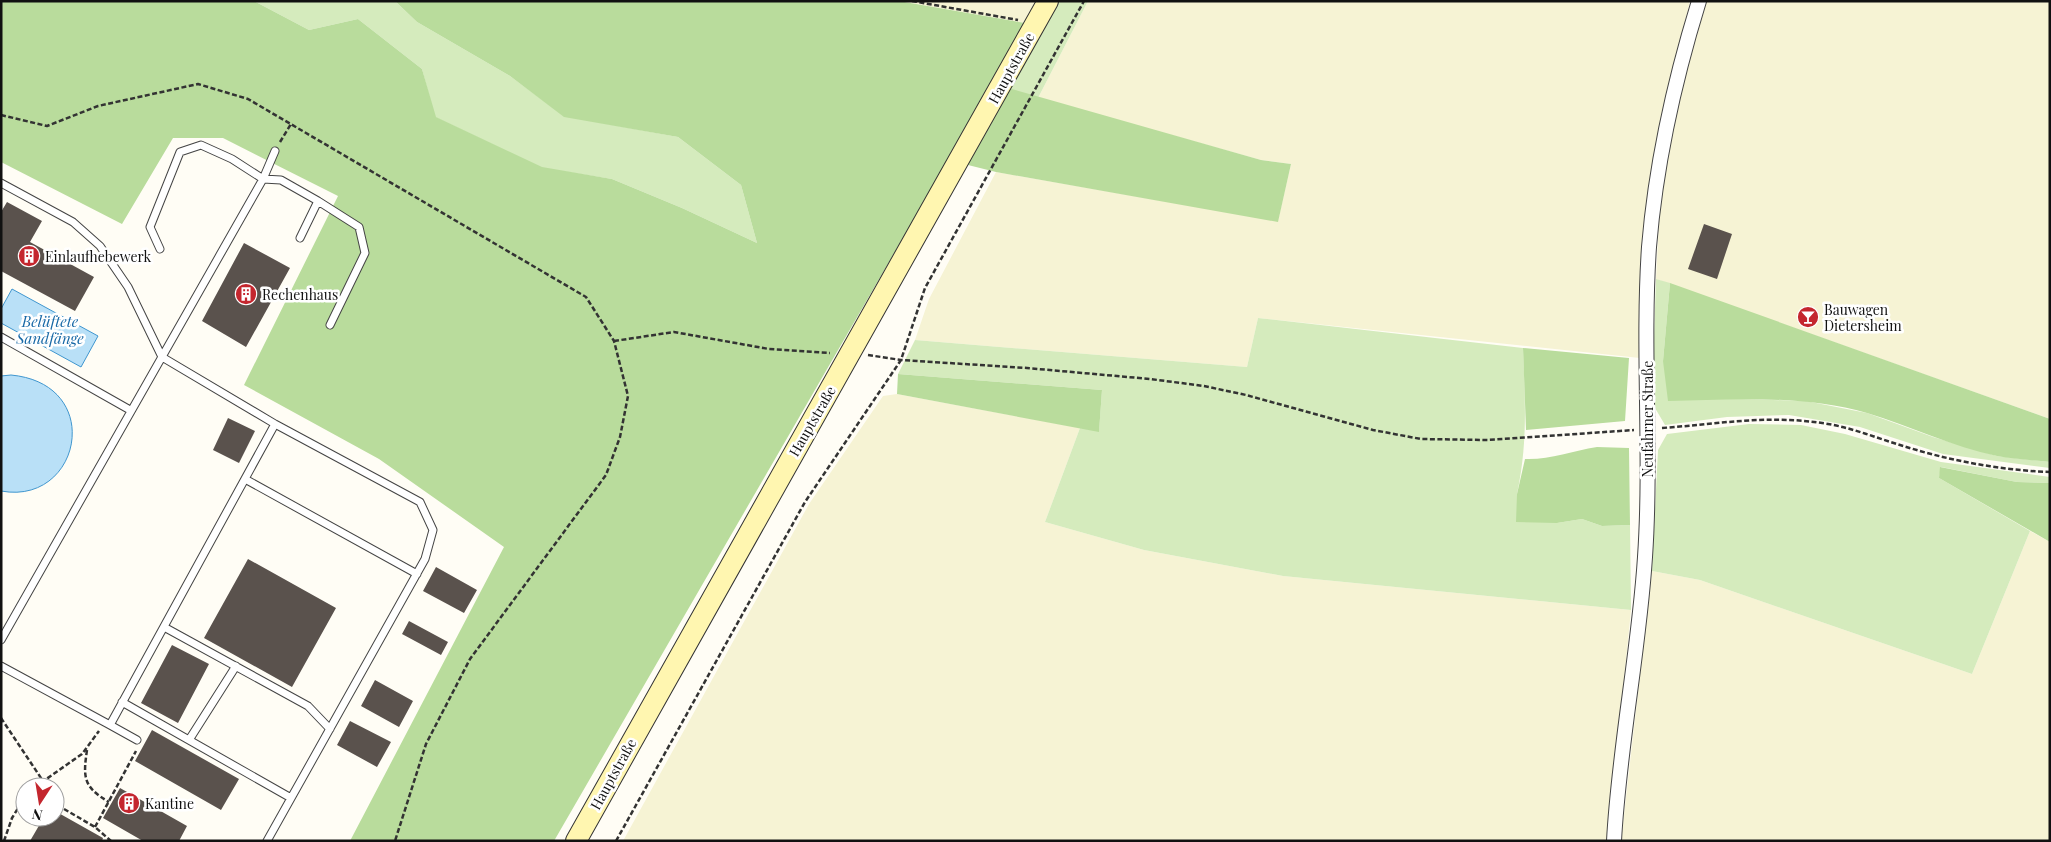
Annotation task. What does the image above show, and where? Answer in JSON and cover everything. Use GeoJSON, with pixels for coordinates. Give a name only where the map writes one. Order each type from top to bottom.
{"type":"FeatureCollection","features":[{"type":"Feature","properties":{"kind":"main road","name":"Hauptstraße"},"geometry":{"type":"LineString","coordinates":[[576,841],[1048,1]]}},
{"type":"Feature","properties":{"kind":"street","name":"Neufahrner Straße"},"geometry":{"type":"LineString","coordinates":[[1614,841],[1645,558],[1649,429],[1648,277],[1653,207],[1675,83],[1699,1]]}},
{"type":"Feature","properties":{"kind":"lane"},"geometry":{"type":"LineString","coordinates":[[160,249],[150,227],[180,152],[201,145],[232,159],[263,178],[281,180],[359,227],[365,253],[330,324]]}},
{"type":"Feature","properties":{"kind":"lane"},"geometry":{"type":"LineString","coordinates":[[1,640],[263,178],[275,151]]}},
{"type":"Feature","properties":{"kind":"lane"},"geometry":{"type":"LineString","coordinates":[[1,183],[73,222],[100,246],[128,287],[162,356],[275,424],[420,502],[433,530],[425,559],[417,574],[267,841]]}},
{"type":"Feature","properties":{"kind":"lane"},"geometry":{"type":"LineString","coordinates":[[300,238],[318,201]]}},
{"type":"Feature","properties":{"kind":"lane"},"geometry":{"type":"LineString","coordinates":[[1,337],[130,410]]}},
{"type":"Feature","properties":{"kind":"lane"},"geometry":{"type":"LineString","coordinates":[[107,724],[122,702],[164,627],[275,424]]}},
{"type":"Feature","properties":{"kind":"lane"},"geometry":{"type":"LineString","coordinates":[[245,479],[417,574]]}},
{"type":"Feature","properties":{"kind":"lane"},"geometry":{"type":"LineString","coordinates":[[164,627],[308,706],[330,729]]}},
{"type":"Feature","properties":{"kind":"lane"},"geometry":{"type":"LineString","coordinates":[[1,666],[137,740]]}},
{"type":"Feature","properties":{"kind":"lane"},"geometry":{"type":"LineString","coordinates":[[189,740],[236,666]]}},
{"type":"Feature","properties":{"kind":"lane"},"geometry":{"type":"LineString","coordinates":[[122,702],[291,798]]}},
{"type":"Feature","properties":{"kind":"path"},"geometry":{"type":"LineString","coordinates":[[912,1],[1036,23]]}},
{"type":"Feature","properties":{"kind":"path"},"geometry":{"type":"LineString","coordinates":[[616,841],[805,502],[901,360],[925,288],[1084,1]]}},
{"type":"Feature","properties":{"kind":"path"},"geometry":{"type":"LineString","coordinates":[[1,115],[46,126],[98,106],[198,84],[248,100],[586,297],[614,341],[628,396],[620,437],[606,475],[470,659],[426,744],[395,841]]}},
{"type":"Feature","properties":{"kind":"path"},"geometry":{"type":"LineString","coordinates":[[275,151],[291,124]]}},
{"type":"Feature","properties":{"kind":"path"},"geometry":{"type":"LineString","coordinates":[[614,341],[674,332],[769,349],[814,353],[852,352],[901,360],[1122,376],[1204,386],[1255,397],[1374,430],[1421,439],[1488,440],[1649,429],[1757,418],[1788,419],[1858,430],[1905,447],[1974,464],[2050,472]]}},
{"type":"Feature","properties":{"kind":"path"},"geometry":{"type":"LineString","coordinates":[[1,718],[40,777]]}},
{"type":"Feature","properties":{"kind":"path"},"geometry":{"type":"LineString","coordinates":[[50,777],[70,764],[88,747],[107,724]]}},
{"type":"Feature","properties":{"kind":"path"},"geometry":{"type":"LineString","coordinates":[[95,827],[136,751],[137,740]]}},
{"type":"Feature","properties":{"kind":"path"},"geometry":{"type":"LineString","coordinates":[[88,747],[84,769],[86,781],[90,788],[109,802]]}},
{"type":"Feature","properties":{"kind":"path"},"geometry":{"type":"LineString","coordinates":[[65,811],[95,827],[111,841]]}},
{"type":"Feature","properties":{"kind":"path"},"geometry":{"type":"LineString","coordinates":[[4,841],[15,813]]}},
{"type":"Feature","properties":{"kind":"shaded area"},"geometry":{"type":"Polygon","coordinates":[[[899,1],[1036,1],[1025,23],[899,1]]]}},
{"type":"Feature","properties":{"kind":"shaded area"},"geometry":{"type":"Polygon","coordinates":[[[1088,1],[1690,1],[1665,101],[1647,198],[1640,358],[1258,318],[1247,367],[915,340],[929,299],[996,172],[1278,221],[1291,164],[1261,160],[1038,98],[1088,1]]]}},
{"type":"Feature","properties":{"kind":"shaded area"},"geometry":{"type":"Polygon","coordinates":[[[1706,1],[2050,1],[2050,419],[1656,279],[1660,202],[1670,131],[1693,40],[1706,1]]]}},
{"type":"Feature","properties":{"kind":"shaded area"},"geometry":{"type":"Polygon","coordinates":[[[897,394],[1080,428],[1045,522],[1144,550],[1283,576],[1631,610],[1608,841],[623,841],[809,504],[883,396],[897,394]]]}},
{"type":"Feature","properties":{"kind":"shaded area"},"geometry":{"type":"Polygon","coordinates":[[[2030,531],[2050,542],[2050,841],[1621,841],[1652,571],[1700,580],[1972,674],[2030,531]]]}},
{"type":"Feature","properties":{"kind":"green space"},"geometry":{"type":"Polygon","coordinates":[[[1,1],[254,1],[309,30],[358,19],[422,69],[436,117],[542,167],[612,179],[682,208],[757,243],[741,185],[678,137],[564,117],[510,76],[417,22],[395,1],[899,1],[1025,23],[991,83],[1261,160],[1291,164],[1278,222],[996,172],[948,160],[554,841],[350,841],[504,547],[379,459],[244,385],[338,196],[223,138],[173,138],[122,224],[1,162],[1,1]]]}},
{"type":"Feature","properties":{"kind":"green space"},"geometry":{"type":"Polygon","coordinates":[[[254,1],[395,1],[417,22],[510,76],[564,116],[678,137],[741,185],[757,243],[682,208],[612,179],[542,168],[435,117],[422,69],[358,19],[309,30],[254,1]]]}},
{"type":"Feature","properties":{"kind":"green space"},"geometry":{"type":"Polygon","coordinates":[[[1036,1],[1088,1],[1038,98],[990,83],[1036,1]]]}},
{"type":"Feature","properties":{"kind":"green space"},"geometry":{"type":"Polygon","coordinates":[[[1656,279],[1670,283],[1663,361],[1744,399],[1806,401],[1867,413],[1933,437],[1997,456],[2050,462],[2050,468],[1943,454],[1860,427],[1789,415],[1727,417],[1665,425],[1655,408],[1653,366],[1656,279]]]}},
{"type":"Feature","properties":{"kind":"green space"},"geometry":{"type":"Polygon","coordinates":[[[1670,283],[2050,419],[2050,462],[2003,457],[1980,452],[1867,413],[1818,403],[1768,400],[1668,401],[1663,361],[1670,283]]]}},
{"type":"Feature","properties":{"kind":"green space"},"geometry":{"type":"Polygon","coordinates":[[[1258,318],[1523,348],[1524,439],[1517,494],[1557,523],[1582,519],[1602,526],[1630,525],[1631,610],[1283,576],[1144,550],[1045,522],[1080,428],[1099,431],[1102,390],[898,374],[915,340],[1247,367],[1258,318]]]}},
{"type":"Feature","properties":{"kind":"green space"},"geometry":{"type":"Polygon","coordinates":[[[1523,348],[1629,358],[1625,421],[1526,430],[1523,348]]]}},
{"type":"Feature","properties":{"kind":"green space"},"geometry":{"type":"Polygon","coordinates":[[[898,374],[1102,390],[1099,432],[897,394],[898,374]]]}},
{"type":"Feature","properties":{"kind":"green space"},"geometry":{"type":"Polygon","coordinates":[[[1749,424],[1801,425],[1845,434],[1941,462],[2050,477],[2050,483],[2017,482],[1941,467],[1939,478],[2030,531],[1972,674],[1700,580],[1652,571],[1658,450],[1667,434],[1749,424]]]}},
{"type":"Feature","properties":{"kind":"green space"},"geometry":{"type":"Polygon","coordinates":[[[1597,447],[1629,448],[1630,525],[1602,526],[1582,519],[1557,523],[1516,522],[1517,494],[1525,459],[1552,457],[1597,447]]]}},
{"type":"Feature","properties":{"kind":"green space"},"geometry":{"type":"Polygon","coordinates":[[[1940,467],[2017,482],[2050,483],[2050,542],[1939,478],[1940,467]]]}},
{"type":"Feature","properties":{"kind":"water","name":"Belüftete Sandfänge"},"geometry":{"type":"Polygon","coordinates":[[[12,289],[98,336],[81,367],[1,323],[1,309],[12,289]]]}},
{"type":"Feature","properties":{"kind":"water"},"geometry":{"type":"Polygon","coordinates":[[[11,375],[41,383],[61,399],[71,420],[72,442],[64,463],[50,480],[28,491],[1,491],[1,376],[11,375]]]}},
{"type":"Feature","properties":{"kind":"building","name":"Einlaufhebewerk"},"geometry":{"type":"Polygon","coordinates":[[[7,202],[42,221],[30,242],[94,277],[75,311],[1,271],[1,212],[7,202]]]}},
{"type":"Feature","properties":{"kind":"building"},"geometry":{"type":"Polygon","coordinates":[[[1704,224],[1732,234],[1717,279],[1688,269],[1704,224]]]}},
{"type":"Feature","properties":{"kind":"building","name":"Rechenhaus"},"geometry":{"type":"Polygon","coordinates":[[[244,243],[290,268],[246,347],[202,321],[244,243]]]}},
{"type":"Feature","properties":{"kind":"building"},"geometry":{"type":"Polygon","coordinates":[[[228,418],[255,431],[239,463],[213,450],[228,418]]]}},
{"type":"Feature","properties":{"kind":"building"},"geometry":{"type":"Polygon","coordinates":[[[248,559],[336,608],[292,687],[204,638],[248,559]]]}},
{"type":"Feature","properties":{"kind":"building"},"geometry":{"type":"Polygon","coordinates":[[[436,567],[477,590],[464,613],[423,591],[436,567]]]}},
{"type":"Feature","properties":{"kind":"building"},"geometry":{"type":"Polygon","coordinates":[[[409,621],[448,642],[441,655],[402,634],[409,621]]]}},
{"type":"Feature","properties":{"kind":"building"},"geometry":{"type":"Polygon","coordinates":[[[172,645],[209,664],[178,723],[141,703],[172,645]]]}},
{"type":"Feature","properties":{"kind":"building"},"geometry":{"type":"Polygon","coordinates":[[[375,680],[413,701],[399,727],[361,706],[375,680]]]}},
{"type":"Feature","properties":{"kind":"building"},"geometry":{"type":"Polygon","coordinates":[[[350,721],[391,742],[377,767],[337,745],[350,721]]]}},
{"type":"Feature","properties":{"kind":"building"},"geometry":{"type":"Polygon","coordinates":[[[152,730],[239,779],[221,810],[135,761],[152,730]]]}},
{"type":"Feature","properties":{"kind":"building","name":"Kantine"},"geometry":{"type":"Polygon","coordinates":[[[120,788],[187,826],[179,841],[143,841],[103,818],[120,788]]]}},
{"type":"Feature","properties":{"kind":"building"},"geometry":{"type":"Polygon","coordinates":[[[65,817],[103,838],[102,841],[30,841],[38,827],[65,827],[65,817]]]}},
{"type":"Feature","properties":{"kind":"place","name":"Einlaufhebewerk"},"geometry":{"type":"Point","coordinates":[29,256]}},
{"type":"Feature","properties":{"kind":"place","name":"Rechenhaus"},"geometry":{"type":"Point","coordinates":[246,294]}},
{"type":"Feature","properties":{"kind":"place","name":"Bauwagen Dietersheim"},"geometry":{"type":"Point","coordinates":[1808,317]}},
{"type":"Feature","properties":{"kind":"place","name":"Kantine"},"geometry":{"type":"Point","coordinates":[129,803]}}]}
